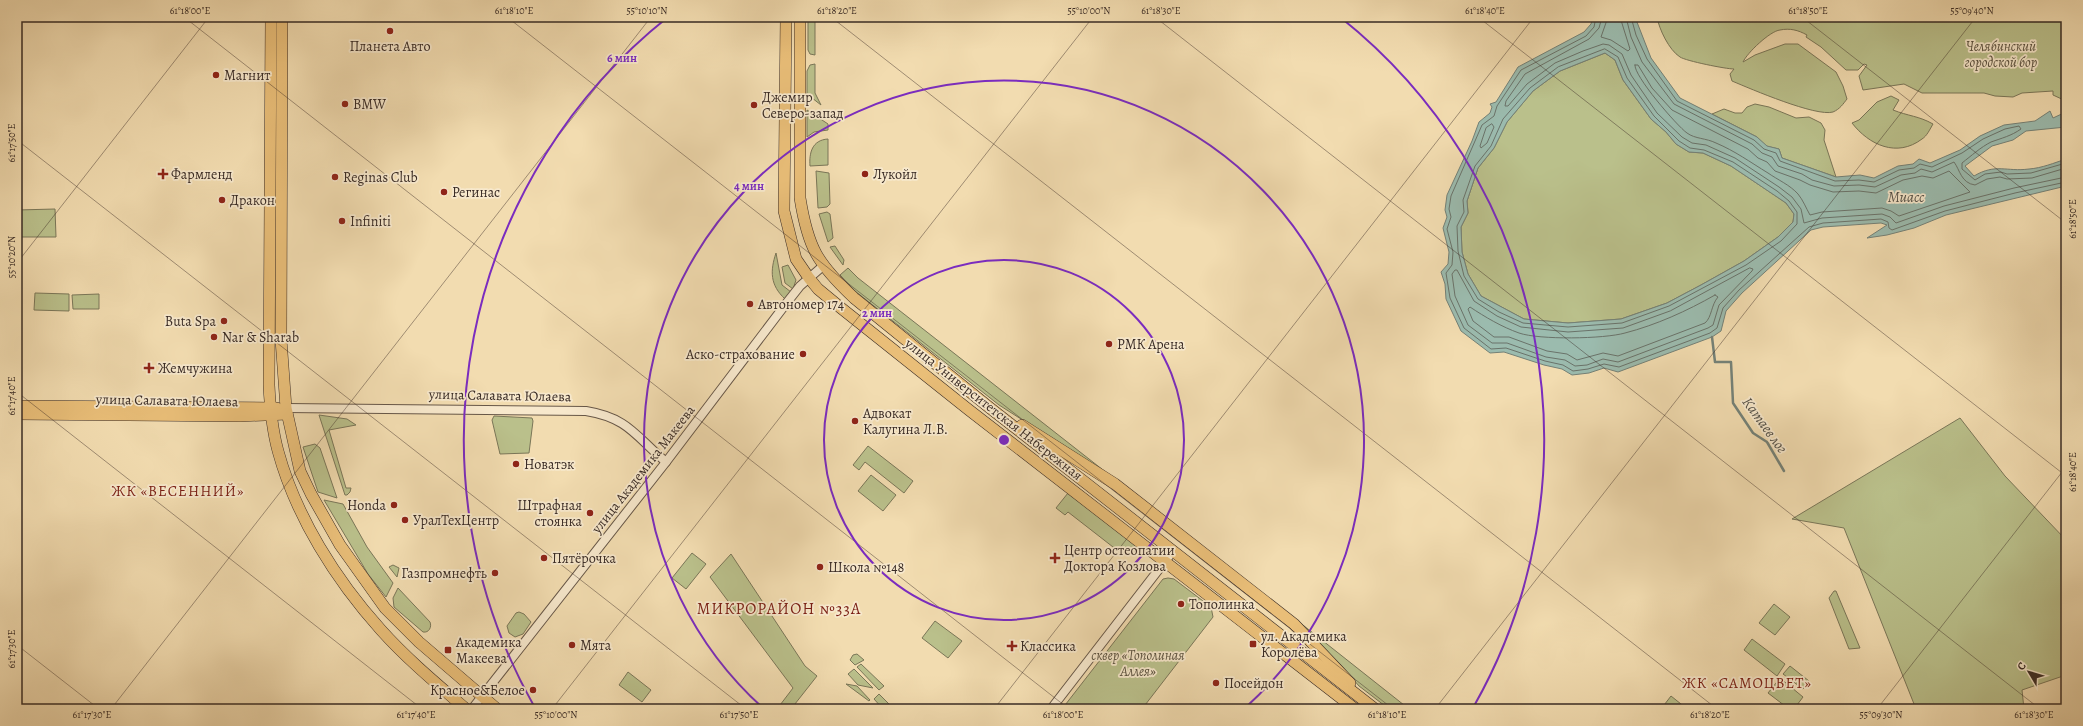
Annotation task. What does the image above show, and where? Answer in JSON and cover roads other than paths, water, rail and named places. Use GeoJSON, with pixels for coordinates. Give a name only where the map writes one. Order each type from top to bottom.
{"type":"FeatureCollection","features":[{"type":"Feature","properties":{"kind":"main road"},"geometry":{"type":"LineString","coordinates":[[271,17],[269,385],[271,412],[277,450],[287,482],[322,551],[356,601],[382,631],[414,663],[466,709]]}},
{"type":"Feature","properties":{"kind":"main road"},"geometry":{"type":"LineString","coordinates":[[282,17],[281,340],[287,411],[300,471],[311,494],[340,545],[359,574],[385,608],[419,642],[481,697],[497,709]]}},
{"type":"Feature","properties":{"kind":"main road","name":"улица Университетская Набережная"},"geometry":{"type":"LineString","coordinates":[[786,17],[784,207],[788,230],[796,259],[818,289],[1355,709]]}},
{"type":"Feature","properties":{"kind":"main road","name":"улица Университетская Набережная"},"geometry":{"type":"LineString","coordinates":[[800,17],[800,198],[804,223],[814,251],[823,266],[854,298],[990,408],[1371,706]]}},
{"type":"Feature","properties":{"kind":"main road"},"geometry":{"type":"LineString","coordinates":[[270,290],[282,290]]}},
{"type":"Feature","properties":{"kind":"main road","name":"улица Салавата Юлаева"},"geometry":{"type":"LineString","coordinates":[[17,406],[271,412]]}},
{"type":"Feature","properties":{"kind":"main road"},"geometry":{"type":"LineString","coordinates":[[990,408],[1025,427],[1115,484],[1252,591],[1294,624],[1371,706]]}},
{"type":"Feature","properties":{"kind":"main road","name":"улица Салавата Юлаева"},"geometry":{"type":"LineString","coordinates":[[17,414],[287,411]]}},
{"type":"Feature","properties":{"kind":"street","name":"улица Академика Макеева"},"geometry":{"type":"LineString","coordinates":[[472,709],[666,462],[784,305],[809,278],[823,266]]}},
{"type":"Feature","properties":{"kind":"street","name":"улица Салавата Юлаева"},"geometry":{"type":"LineString","coordinates":[[287,411],[316,408],[586,411],[602,414],[623,422],[666,462]]}},
{"type":"Feature","properties":{"kind":"street"},"geometry":{"type":"LineString","coordinates":[[1051,709],[1173,551]]}},
{"type":"Feature","properties":{"kind":"water","name":"Миасс"},"geometry":{"type":"Polygon","coordinates":[[[1593,17],[1635,17],[1651,58],[1680,98],[1757,137],[1767,146],[1779,149],[1782,158],[1836,177],[1860,175],[1874,178],[1898,166],[1913,164],[1919,159],[1930,163],[1960,150],[1980,136],[2004,125],[2035,121],[2050,111],[2053,118],[2066,112],[2066,127],[2026,131],[2013,140],[1992,146],[1965,166],[1974,176],[1982,172],[1995,169],[2021,170],[2039,168],[2066,159],[2066,186],[1946,215],[1914,228],[1887,235],[1867,238],[1887,225],[1881,223],[1823,227],[1811,230],[1742,293],[1726,311],[1721,331],[1712,337],[1618,372],[1604,368],[1589,373],[1572,375],[1562,369],[1544,365],[1504,352],[1490,353],[1461,331],[1446,299],[1445,284],[1441,272],[1448,264],[1449,252],[1443,228],[1447,217],[1445,210],[1447,195],[1472,141],[1479,122],[1490,113],[1492,107],[1490,104],[1496,102],[1518,67],[1584,32],[1591,24],[1593,17]],[[1605,53],[1560,71],[1533,91],[1507,122],[1494,148],[1478,168],[1467,201],[1468,213],[1461,227],[1462,252],[1468,274],[1481,296],[1524,319],[1568,323],[1621,319],[1667,303],[1744,261],[1778,237],[1793,222],[1794,214],[1786,203],[1731,166],[1703,153],[1689,152],[1676,144],[1666,132],[1651,119],[1623,80],[1615,60],[1605,53]]]}},
{"type":"Feature","properties":{"kind":"waterway","name":"Катаев лог"},"geometry":{"type":"LineString","coordinates":[[1712,337],[1715,362],[1731,362],[1733,403],[1753,433],[1767,442],[1784,471]]}},
{"type":"Feature","properties":{"kind":"place","name":"Планета Авто"},"geometry":{"type":"Point","coordinates":[390,31]}},
{"type":"Feature","properties":{"kind":"place","name":"Магнит"},"geometry":{"type":"Point","coordinates":[216,75]}},
{"type":"Feature","properties":{"kind":"place","name":"BMW"},"geometry":{"type":"Point","coordinates":[345,104]}},
{"type":"Feature","properties":{"kind":"place","name":"Джемир Северо-запад"},"geometry":{"type":"Point","coordinates":[754,105]}},
{"type":"Feature","properties":{"kind":"place","name":"Фармленд"},"geometry":{"type":"Point","coordinates":[163,174]}},
{"type":"Feature","properties":{"kind":"place","name":"Лукойл"},"geometry":{"type":"Point","coordinates":[865,174]}},
{"type":"Feature","properties":{"kind":"place","name":"Reginas Club"},"geometry":{"type":"Point","coordinates":[335,177]}},
{"type":"Feature","properties":{"kind":"place","name":"Регинас"},"geometry":{"type":"Point","coordinates":[444,192]}},
{"type":"Feature","properties":{"kind":"place","name":"Дракон"},"geometry":{"type":"Point","coordinates":[222,200]}},
{"type":"Feature","properties":{"kind":"place","name":"Infiniti"},"geometry":{"type":"Point","coordinates":[342,221]}},
{"type":"Feature","properties":{"kind":"place","name":"Автономер 174"},"geometry":{"type":"Point","coordinates":[750,304]}},
{"type":"Feature","properties":{"kind":"place","name":"Buta Spa"},"geometry":{"type":"Point","coordinates":[224,321]}},
{"type":"Feature","properties":{"kind":"place","name":"Nar & Sharab"},"geometry":{"type":"Point","coordinates":[214,337]}},
{"type":"Feature","properties":{"kind":"place","name":"РМК Арена"},"geometry":{"type":"Point","coordinates":[1109,344]}},
{"type":"Feature","properties":{"kind":"place","name":"Аско-страхование"},"geometry":{"type":"Point","coordinates":[803,354]}},
{"type":"Feature","properties":{"kind":"place","name":"Жемчужина"},"geometry":{"type":"Point","coordinates":[149,368]}},
{"type":"Feature","properties":{"kind":"place","name":"Адвокат Калугина Л.В."},"geometry":{"type":"Point","coordinates":[855,421]}},
{"type":"Feature","properties":{"kind":"place","name":"Новатэк"},"geometry":{"type":"Point","coordinates":[516,464]}},
{"type":"Feature","properties":{"kind":"place","name":"Honda"},"geometry":{"type":"Point","coordinates":[394,505]}},
{"type":"Feature","properties":{"kind":"place","name":"Штрафная стоянка"},"geometry":{"type":"Point","coordinates":[590,513]}},
{"type":"Feature","properties":{"kind":"place","name":"УралТехЦентр"},"geometry":{"type":"Point","coordinates":[405,520]}},
{"type":"Feature","properties":{"kind":"place","name":"Пятёрочка"},"geometry":{"type":"Point","coordinates":[544,558]}},
{"type":"Feature","properties":{"kind":"place","name":"Центр остеопатии Доктора Козлова"},"geometry":{"type":"Point","coordinates":[1055,558]}},
{"type":"Feature","properties":{"kind":"place","name":"Школа №148"},"geometry":{"type":"Point","coordinates":[820,567]}},
{"type":"Feature","properties":{"kind":"place","name":"Газпромнефть"},"geometry":{"type":"Point","coordinates":[495,573]}},
{"type":"Feature","properties":{"kind":"place","name":"Тополинка"},"geometry":{"type":"Point","coordinates":[1181,604]}},
{"type":"Feature","properties":{"kind":"place","name":"ул. Академика Королёва"},"geometry":{"type":"Point","coordinates":[1253,644]}},
{"type":"Feature","properties":{"kind":"place","name":"Мята"},"geometry":{"type":"Point","coordinates":[572,645]}},
{"type":"Feature","properties":{"kind":"place","name":"Классика"},"geometry":{"type":"Point","coordinates":[1012,646]}},
{"type":"Feature","properties":{"kind":"place","name":"Академика Макеева"},"geometry":{"type":"Point","coordinates":[448,650]}},
{"type":"Feature","properties":{"kind":"place","name":"Посейдон"},"geometry":{"type":"Point","coordinates":[1216,683]}},
{"type":"Feature","properties":{"kind":"place","name":"Красное&Белое"},"geometry":{"type":"Point","coordinates":[533,690]}},
{"type":"Feature","properties":{"kind":"district","name":"ЖК «ВЕСЕННИЙ»"},"geometry":{"type":"Point","coordinates":[178,491]}},
{"type":"Feature","properties":{"kind":"district","name":"МИКРОРАЙОН №33А"},"geometry":{"type":"Point","coordinates":[779,608]}},
{"type":"Feature","properties":{"kind":"district","name":"ЖК «САМОЦВЕТ»"},"geometry":{"type":"Point","coordinates":[1747,683]}},
{"type":"Feature","properties":{"kind":"park label","name":"Челябинский городской бор"},"geometry":{"type":"Point","coordinates":[2001,54]}},
{"type":"Feature","properties":{"kind":"park label","name":"сквер «Тополиная Аллея»"},"geometry":{"type":"Point","coordinates":[1138,664]}}]}
